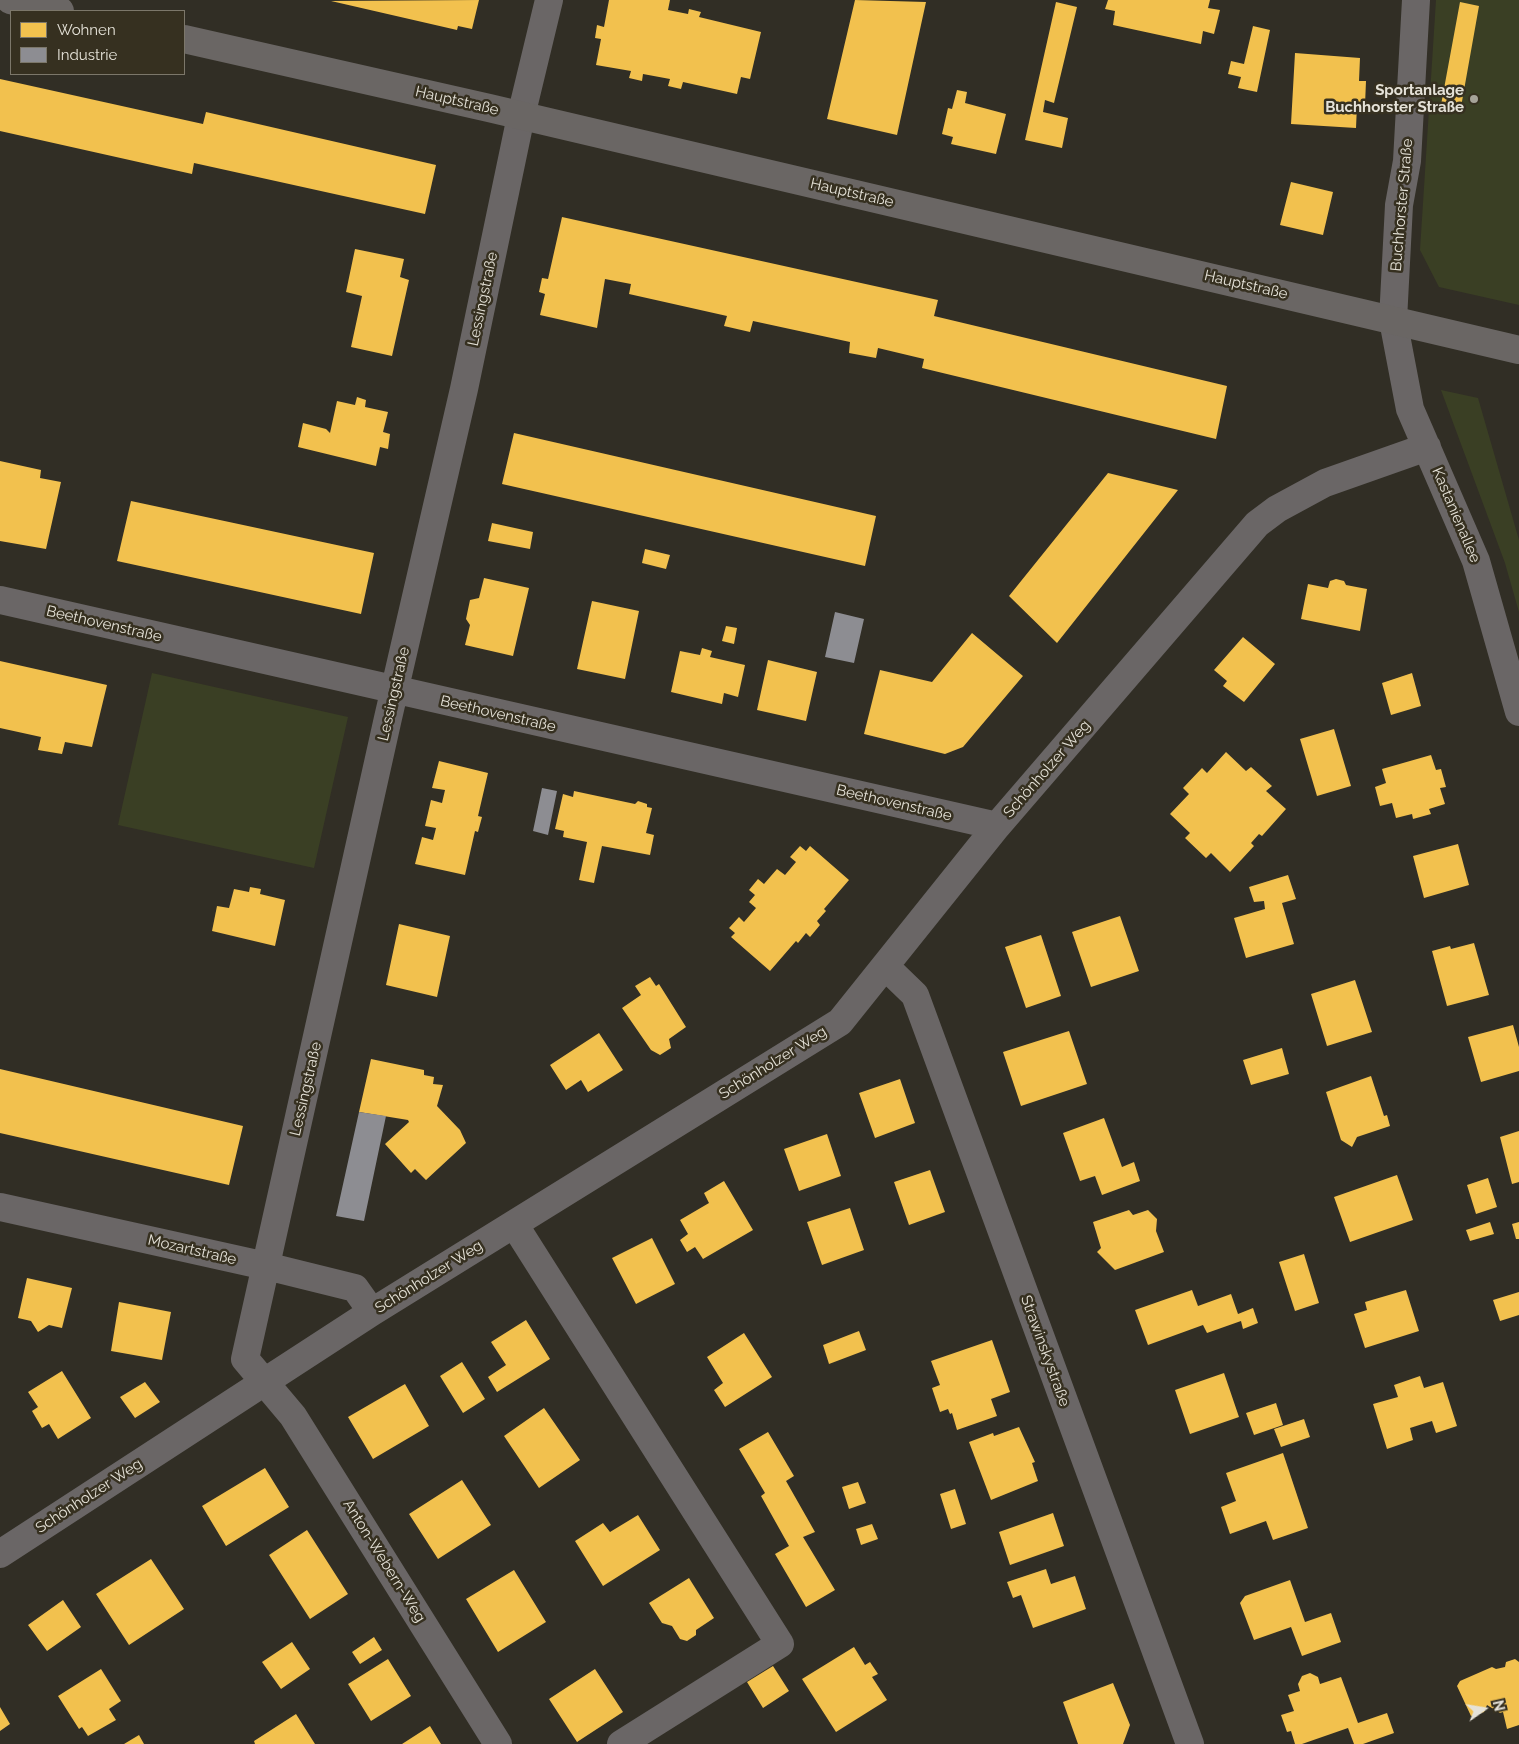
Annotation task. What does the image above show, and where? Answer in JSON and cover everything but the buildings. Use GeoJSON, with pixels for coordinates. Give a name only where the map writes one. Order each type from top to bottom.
{"type":"FeatureCollection","features":[{"type":"Feature","properties":{"kind":"main road"},"geometry":{"type":"LineString","coordinates":[[10,0],[55,10]]}},
{"type":"Feature","properties":{"kind":"main road","name":"Hauptstraße"},"geometry":{"type":"LineString","coordinates":[[185,39],[1519,350]]}},
{"type":"Feature","properties":{"kind":"street","name":"Lessingstraße"},"geometry":{"type":"LineString","coordinates":[[264,1382],[245,1359],[394,691],[464,389],[521,116],[549,0]]}},
{"type":"Feature","properties":{"kind":"street","name":"Buchhorster Straße"},"geometry":{"type":"LineString","coordinates":[[1393,320],[1399,205],[1407,161],[1416,0]]}},
{"type":"Feature","properties":{"kind":"street","name":"Kastanienallee"},"geometry":{"type":"LineString","coordinates":[[1393,320],[1410,409],[1476,561],[1519,712]]}},
{"type":"Feature","properties":{"kind":"street","name":"Schönholzer Weg"},"geometry":{"type":"LineString","coordinates":[[0,1554],[372,1312],[840,1022],[886,967],[997,826],[1257,524],[1277,509],[1325,483],[1427,447]]}},
{"type":"Feature","properties":{"kind":"street","name":"Beethovenstraße"},"geometry":{"type":"LineString","coordinates":[[0,600],[394,691],[997,826]]}},
{"type":"Feature","properties":{"kind":"street","name":"Strawinskystraße"},"geometry":{"type":"LineString","coordinates":[[886,967],[915,995],[1190,1744]]}},
{"type":"Feature","properties":{"kind":"street","name":"Mozartstraße"},"geometry":{"type":"LineString","coordinates":[[0,1207],[266,1266],[355,1288],[372,1312]]}},
{"type":"Feature","properties":{"kind":"street"},"geometry":{"type":"LineString","coordinates":[[514,1224],[780,1644],[621,1744]]}},
{"type":"Feature","properties":{"kind":"street","name":"Anton-Webern-Weg"},"geometry":{"type":"LineString","coordinates":[[264,1382],[293,1416],[498,1744]]}},
{"type":"Feature","properties":{"kind":"green space","name":"Sportanlage Buchhorster Straße"},"geometry":{"type":"Polygon","coordinates":[[[1436,0],[1519,0],[1519,305],[1439,287],[1420,250],[1436,0]]]}},
{"type":"Feature","properties":{"kind":"green space"},"geometry":{"type":"Polygon","coordinates":[[[1441,390],[1478,398],[1519,540],[1519,612],[1505,563],[1441,390]]]}},
{"type":"Feature","properties":{"kind":"green space"},"geometry":{"type":"Polygon","coordinates":[[[152,673],[348,717],[314,868],[118,825],[152,673]]]}},
{"type":"Feature","properties":{"kind":"place","name":"Sportanlage Buchhorster Straße"},"geometry":{"type":"Point","coordinates":[1474,99]}}]}
